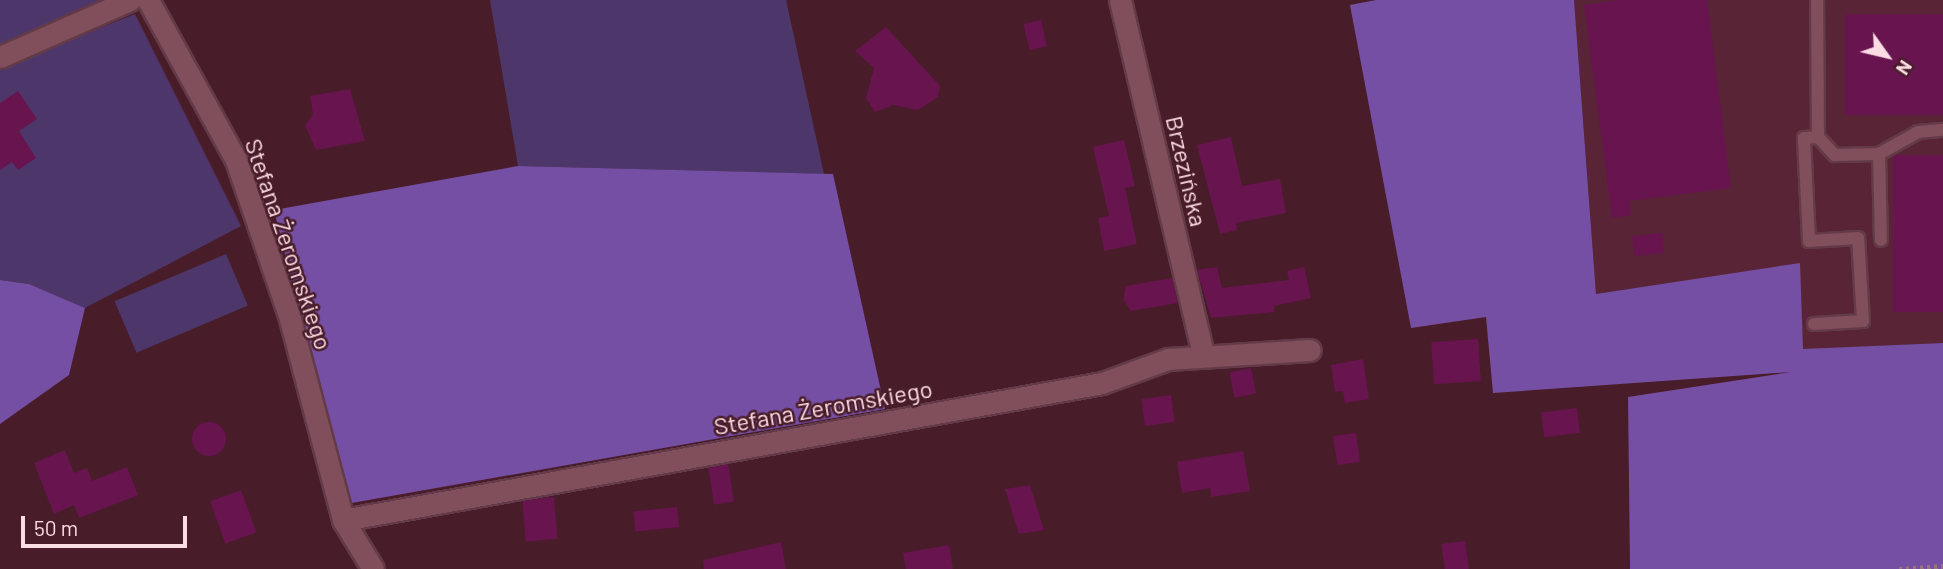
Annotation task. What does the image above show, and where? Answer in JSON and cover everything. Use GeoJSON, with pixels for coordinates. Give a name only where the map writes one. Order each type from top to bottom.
{"type":"FeatureCollection","features":[{"type":"Feature","properties":{"kind":"street"},"geometry":{"type":"LineString","coordinates":[[0,57],[130,0]]}},
{"type":"Feature","properties":{"kind":"street","name":"Stefana Żeromskiego"},"geometry":{"type":"LineString","coordinates":[[148,0],[236,160],[290,319],[343,520],[373,569]]}},
{"type":"Feature","properties":{"kind":"street","name":"Brzezińska"},"geometry":{"type":"LineString","coordinates":[[1120,0],[1203,354]]}},
{"type":"Feature","properties":{"kind":"street","name":"Stefana Żeromskiego"},"geometry":{"type":"LineString","coordinates":[[343,520],[1102,383],[1168,359],[1203,354],[1310,350]]}},
{"type":"Feature","properties":{"kind":"lane"},"geometry":{"type":"LineString","coordinates":[[1817,0],[1818,137],[1835,155],[1879,154],[1918,132],[1943,130]]}},
{"type":"Feature","properties":{"kind":"lane"},"geometry":{"type":"LineString","coordinates":[[1814,324],[1863,321],[1858,238],[1809,241],[1804,138],[1818,137]]}},
{"type":"Feature","properties":{"kind":"lane"},"geometry":{"type":"LineString","coordinates":[[1879,154],[1881,240]]}},
{"type":"Feature","properties":{"kind":"path"},"geometry":{"type":"LineString","coordinates":[[1899,569],[1943,566]]}},
{"type":"Feature","properties":{"kind":"shaded area"},"geometry":{"type":"Polygon","coordinates":[[[0,0],[109,0],[0,49],[0,0]]]}},
{"type":"Feature","properties":{"kind":"shaded area"},"geometry":{"type":"Polygon","coordinates":[[[490,0],[786,0],[824,174],[518,166],[490,0]]]}},
{"type":"Feature","properties":{"kind":"shaded area"},"geometry":{"type":"Polygon","coordinates":[[[1376,0],[1574,0],[1596,294],[1800,263],[1803,349],[1943,343],[1943,569],[1630,569],[1628,397],[1791,372],[1493,393],[1486,317],[1411,328],[1350,5],[1376,0]]]}},
{"type":"Feature","properties":{"kind":"shaded area"},"geometry":{"type":"Polygon","coordinates":[[[1574,0],[1943,0],[1943,343],[1800,350],[1795,264],[1596,294],[1574,0]]]}},
{"type":"Feature","properties":{"kind":"shaded area"},"geometry":{"type":"Polygon","coordinates":[[[135,14],[241,226],[85,308],[29,284],[0,280],[0,68],[135,14]]]}},
{"type":"Feature","properties":{"kind":"shaded area"},"geometry":{"type":"Polygon","coordinates":[[[518,166],[833,174],[885,409],[346,504],[274,210],[518,166]]]}},
{"type":"Feature","properties":{"kind":"shaded area"},"geometry":{"type":"Polygon","coordinates":[[[226,254],[248,306],[136,353],[115,301],[226,254]]]}},
{"type":"Feature","properties":{"kind":"shaded area"},"geometry":{"type":"Polygon","coordinates":[[[0,280],[29,284],[85,308],[69,375],[0,424],[0,280]]]}},
{"type":"Feature","properties":{"kind":"building"},"geometry":{"type":"Polygon","coordinates":[[[1619,0],[1707,0],[1731,188],[1629,201],[1631,215],[1612,218],[1584,5],[1619,0]]]}},
{"type":"Feature","properties":{"kind":"building"},"geometry":{"type":"Polygon","coordinates":[[[1845,14],[1943,14],[1943,115],[1845,115],[1845,14]]]}},
{"type":"Feature","properties":{"kind":"building"},"geometry":{"type":"Polygon","coordinates":[[[1041,20],[1047,46],[1030,50],[1023,24],[1041,20]]]}},
{"type":"Feature","properties":{"kind":"building"},"geometry":{"type":"Polygon","coordinates":[[[886,27],[940,86],[938,97],[918,110],[893,105],[875,112],[866,98],[874,68],[855,51],[886,27]]]}},
{"type":"Feature","properties":{"kind":"building"},"geometry":{"type":"Polygon","coordinates":[[[350,89],[365,141],[316,150],[305,126],[313,114],[310,96],[350,89]]]}},
{"type":"Feature","properties":{"kind":"building"},"geometry":{"type":"Polygon","coordinates":[[[18,91],[37,119],[19,131],[36,158],[18,170],[12,162],[0,170],[0,103],[18,91]]]}},
{"type":"Feature","properties":{"kind":"building"},"geometry":{"type":"Polygon","coordinates":[[[1231,137],[1242,186],[1280,179],[1286,213],[1236,223],[1237,230],[1220,234],[1197,145],[1231,137]]]}},
{"type":"Feature","properties":{"kind":"building"},"geometry":{"type":"Polygon","coordinates":[[[1124,140],[1135,186],[1125,188],[1137,244],[1104,251],[1098,218],[1109,216],[1093,147],[1124,140]]]}},
{"type":"Feature","properties":{"kind":"building"},"geometry":{"type":"Polygon","coordinates":[[[1893,155],[1943,155],[1943,312],[1893,312],[1893,155]]]}},
{"type":"Feature","properties":{"kind":"building"},"geometry":{"type":"Polygon","coordinates":[[[1662,233],[1664,253],[1634,256],[1632,236],[1662,233]]]}},
{"type":"Feature","properties":{"kind":"building"},"geometry":{"type":"Polygon","coordinates":[[[1217,267],[1222,288],[1289,280],[1287,271],[1304,267],[1311,298],[1274,306],[1274,312],[1211,318],[1197,270],[1217,267]]]}},
{"type":"Feature","properties":{"kind":"building"},"geometry":{"type":"Polygon","coordinates":[[[1172,278],[1178,303],[1131,311],[1123,299],[1126,286],[1172,278]]]}},
{"type":"Feature","properties":{"kind":"building"},"geometry":{"type":"Polygon","coordinates":[[[1478,339],[1481,381],[1434,384],[1431,342],[1478,339]]]}},
{"type":"Feature","properties":{"kind":"building"},"geometry":{"type":"Polygon","coordinates":[[[1363,359],[1369,399],[1345,403],[1343,391],[1335,392],[1331,365],[1363,359]]]}},
{"type":"Feature","properties":{"kind":"building"},"geometry":{"type":"Polygon","coordinates":[[[1251,368],[1256,394],[1234,398],[1229,372],[1251,368]]]}},
{"type":"Feature","properties":{"kind":"building"},"geometry":{"type":"Polygon","coordinates":[[[1171,395],[1175,422],[1145,426],[1141,399],[1171,395]]]}},
{"type":"Feature","properties":{"kind":"building"},"geometry":{"type":"Polygon","coordinates":[[[1577,408],[1580,433],[1544,437],[1541,412],[1577,408]]]}},
{"type":"Feature","properties":{"kind":"building"},"geometry":{"type":"Polygon","coordinates":[[[209,422],[221,427],[226,439],[221,451],[209,456],[197,451],[192,439],[197,427],[209,422]]]}},
{"type":"Feature","properties":{"kind":"building"},"geometry":{"type":"Polygon","coordinates":[[[1356,433],[1360,462],[1337,465],[1333,436],[1356,433]]]}},
{"type":"Feature","properties":{"kind":"building"},"geometry":{"type":"Polygon","coordinates":[[[65,450],[74,473],[87,468],[92,481],[127,467],[138,495],[79,518],[74,505],[54,514],[34,463],[65,450]]]}},
{"type":"Feature","properties":{"kind":"building"},"geometry":{"type":"Polygon","coordinates":[[[1243,451],[1250,491],[1211,497],[1210,488],[1182,493],[1177,462],[1243,451]]]}},
{"type":"Feature","properties":{"kind":"building"},"geometry":{"type":"Polygon","coordinates":[[[728,464],[734,502],[714,505],[708,467],[728,464]]]}},
{"type":"Feature","properties":{"kind":"building"},"geometry":{"type":"Polygon","coordinates":[[[1030,485],[1044,530],[1019,534],[1005,489],[1030,485]]]}},
{"type":"Feature","properties":{"kind":"building"},"geometry":{"type":"Polygon","coordinates":[[[241,490],[256,532],[225,544],[210,501],[241,490]]]}},
{"type":"Feature","properties":{"kind":"building"},"geometry":{"type":"Polygon","coordinates":[[[554,497],[558,539],[526,542],[522,500],[554,497]]]}},
{"type":"Feature","properties":{"kind":"building"},"geometry":{"type":"Polygon","coordinates":[[[677,507],[679,527],[635,531],[633,512],[677,507]]]}},
{"type":"Feature","properties":{"kind":"building"},"geometry":{"type":"Polygon","coordinates":[[[1465,541],[1469,569],[1445,569],[1441,544],[1465,541]]]}},
{"type":"Feature","properties":{"kind":"building"},"geometry":{"type":"Polygon","coordinates":[[[781,542],[786,569],[704,569],[703,560],[781,542]]]}},
{"type":"Feature","properties":{"kind":"building"},"geometry":{"type":"Polygon","coordinates":[[[949,545],[953,569],[906,569],[903,553],[949,545]]]}}]}
